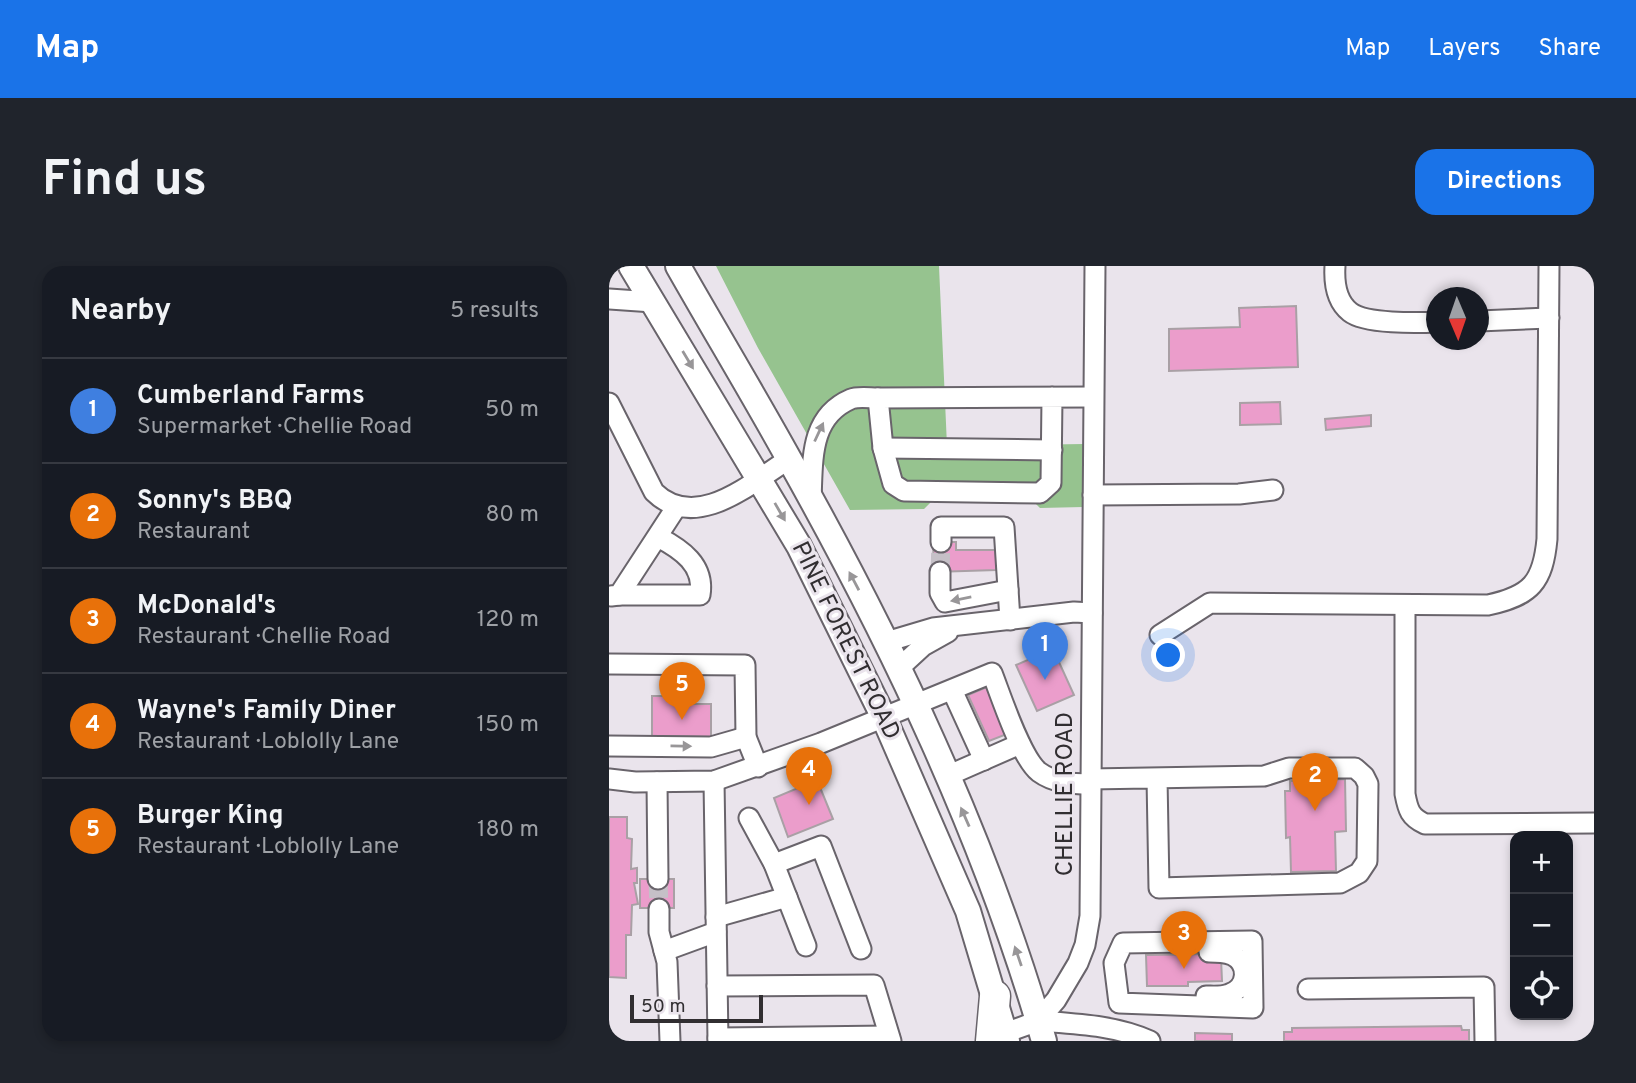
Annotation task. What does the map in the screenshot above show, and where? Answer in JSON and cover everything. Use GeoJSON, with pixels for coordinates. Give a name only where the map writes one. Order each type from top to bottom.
{"type":"FeatureCollection","features":[{"type":"Feature","properties":{"kind":"highway"},"geometry":{"type":"LineString","coordinates":[[995,996],[1001,1038]]}},
{"type":"Feature","properties":{"kind":"main road","name":"PINE FOREST ROAD"},"geometry":{"type":"LineString","coordinates":[[631,266],[799,546],[884,718],[956,882],[995,996]]}},
{"type":"Feature","properties":{"kind":"main road","name":"PINE FOREST ROAD"},"geometry":{"type":"LineString","coordinates":[[678,266],[811,499],[898,669],[992,880],[1041,1031]]}},
{"type":"Feature","properties":{"kind":"street","name":"CHELLIE ROAD"},"geometry":{"type":"LineString","coordinates":[[1041,1031],[1078,963],[1085,945],[1090,916],[1095,266]]}},
{"type":"Feature","properties":{"kind":"street"},"geometry":{"type":"LineString","coordinates":[[1335,266],[1334,281],[1339,297],[1350,312],[1371,319],[1426,322]]}},
{"type":"Feature","properties":{"kind":"street"},"geometry":{"type":"LineString","coordinates":[[1160,635],[1209,603],[1488,605],[1510,601],[1526,592],[1536,582],[1545,563],[1547,540],[1549,266]]}},
{"type":"Feature","properties":{"kind":"street"},"geometry":{"type":"LineString","coordinates":[[609,299],[653,302]]}},
{"type":"Feature","properties":{"kind":"street"},"geometry":{"type":"LineString","coordinates":[[1489,321],[1549,318]]}},
{"type":"Feature","properties":{"kind":"street"},"geometry":{"type":"LineString","coordinates":[[878,398],[883,448],[893,484],[904,491],[1040,493],[1051,483],[1052,397]]}},
{"type":"Feature","properties":{"kind":"street"},"geometry":{"type":"LineString","coordinates":[[811,499],[814,441],[827,415],[852,398],[1093,397]]}},
{"type":"Feature","properties":{"kind":"street"},"geometry":{"type":"LineString","coordinates":[[609,403],[615,430],[654,492],[664,502],[687,509],[705,507],[724,500],[789,459]]}},
{"type":"Feature","properties":{"kind":"street"},"geometry":{"type":"LineString","coordinates":[[883,448],[1052,450]]}},
{"type":"Feature","properties":{"kind":"street"},"geometry":{"type":"LineString","coordinates":[[1093,495],[1239,494],[1273,490]]}},
{"type":"Feature","properties":{"kind":"street"},"geometry":{"type":"LineString","coordinates":[[614,596],[658,537],[677,506]]}},
{"type":"Feature","properties":{"kind":"street"},"geometry":{"type":"LineString","coordinates":[[941,535],[1004,527],[1010,620]]}},
{"type":"Feature","properties":{"kind":"street"},"geometry":{"type":"LineString","coordinates":[[614,596],[700,595],[701,587],[695,565],[682,550],[658,537]]}},
{"type":"Feature","properties":{"kind":"street"},"geometry":{"type":"LineString","coordinates":[[940,572],[940,593],[946,602],[1008,590]]}},
{"type":"Feature","properties":{"kind":"street"},"geometry":{"type":"LineString","coordinates":[[1405,605],[1405,794],[1408,811],[1415,820],[1425,824],[1594,823]]}},
{"type":"Feature","properties":{"kind":"street"},"geometry":{"type":"LineString","coordinates":[[885,642],[933,628],[1074,612],[1091,613]]}},
{"type":"Feature","properties":{"kind":"street"},"geometry":{"type":"LineString","coordinates":[[898,669],[930,641],[962,626]]}},
{"type":"Feature","properties":{"kind":"street"},"geometry":{"type":"LineString","coordinates":[[609,664],[745,665],[746,737],[758,767]]}},
{"type":"Feature","properties":{"kind":"street"},"geometry":{"type":"LineString","coordinates":[[746,737],[711,747],[612,746],[612,779],[657,782],[714,781],[758,767],[992,673],[1020,744],[1037,771],[1066,784],[1157,778],[1264,776],[1289,768],[1355,768],[1368,784],[1367,861],[1359,873],[1340,883],[1159,888],[1157,778]]}},
{"type":"Feature","properties":{"kind":"street"},"geometry":{"type":"LineString","coordinates":[[952,690],[984,760]]}},
{"type":"Feature","properties":{"kind":"street"},"geometry":{"type":"LineString","coordinates":[[947,776],[1020,744]]}},
{"type":"Feature","properties":{"kind":"street"},"geometry":{"type":"LineString","coordinates":[[714,781],[716,924],[717,986],[718,1039],[890,1039],[874,985],[717,986]]}},
{"type":"Feature","properties":{"kind":"street"},"geometry":{"type":"LineString","coordinates":[[657,782],[658,879]]}},
{"type":"Feature","properties":{"kind":"street"},"geometry":{"type":"LineString","coordinates":[[749,818],[774,864],[806,946]]}},
{"type":"Feature","properties":{"kind":"street"},"geometry":{"type":"LineString","coordinates":[[774,864],[821,846],[861,948]]}},
{"type":"Feature","properties":{"kind":"street"},"geometry":{"type":"LineString","coordinates":[[664,951],[716,924],[787,897]]}},
{"type":"Feature","properties":{"kind":"street"},"geometry":{"type":"LineString","coordinates":[[659,909],[659,932],[667,962],[670,1041]]}},
{"type":"Feature","properties":{"kind":"street"},"geometry":{"type":"LineString","coordinates":[[1252,941],[1252,1007],[1126,1003],[1119,1003],[1115,963],[1123,943],[1252,941]]}},
{"type":"Feature","properties":{"kind":"street"},"geometry":{"type":"LineString","coordinates":[[1308,989],[1484,987],[1485,1041]]}},
{"type":"Feature","properties":{"kind":"street"},"geometry":{"type":"LineString","coordinates":[[1121,1030],[1126,1003]]}},
{"type":"Feature","properties":{"kind":"street"},"geometry":{"type":"LineString","coordinates":[[1001,1038],[1098,1026],[1121,1030],[1150,1041]]}},
{"type":"Feature","properties":{"kind":"green space"},"geometry":{"type":"Polygon","coordinates":[[[716,266],[939,266],[947,446],[1084,444],[1083,507],[1040,508],[1034,502],[931,502],[924,509],[850,510],[758,348],[716,266]]]}},
{"type":"Feature","properties":{"kind":"building"},"geometry":{"type":"Polygon","coordinates":[[[1296,306],[1298,367],[1169,371],[1169,329],[1240,327],[1239,308],[1296,306]]]}},
{"type":"Feature","properties":{"kind":"building"},"geometry":{"type":"Polygon","coordinates":[[[1280,402],[1281,424],[1240,425],[1240,403],[1280,402]]]}},
{"type":"Feature","properties":{"kind":"building"},"geometry":{"type":"Polygon","coordinates":[[[1371,415],[1371,426],[1326,430],[1325,419],[1371,415]]]}},
{"type":"Feature","properties":{"kind":"building"},"geometry":{"type":"Polygon","coordinates":[[[933,542],[956,542],[956,550],[996,550],[996,570],[934,572],[933,542]]]}},
{"type":"Feature","properties":{"kind":"building"},"geometry":{"type":"Polygon","coordinates":[[[1053,649],[1074,695],[1037,711],[1016,665],[1053,649]]]}},
{"type":"Feature","properties":{"kind":"building"},"geometry":{"type":"Polygon","coordinates":[[[987,687],[1007,734],[989,741],[968,695],[987,687]]]}},
{"type":"Feature","properties":{"kind":"building"},"geometry":{"type":"Polygon","coordinates":[[[652,696],[682,696],[682,704],[711,704],[711,737],[652,736],[652,696]]]}},
{"type":"Feature","properties":{"kind":"building"},"geometry":{"type":"Polygon","coordinates":[[[1345,779],[1346,831],[1335,832],[1336,871],[1291,872],[1290,837],[1286,838],[1285,791],[1290,791],[1290,781],[1345,779]]]}},
{"type":"Feature","properties":{"kind":"building"},"geometry":{"type":"Polygon","coordinates":[[[817,780],[833,819],[788,837],[774,798],[817,780]]]}},
{"type":"Feature","properties":{"kind":"building"},"geometry":{"type":"Polygon","coordinates":[[[609,817],[627,817],[627,838],[632,839],[631,869],[637,868],[637,883],[634,883],[638,904],[632,905],[631,935],[626,935],[626,978],[609,977],[609,817]]]}},
{"type":"Feature","properties":{"kind":"building"},"geometry":{"type":"Polygon","coordinates":[[[640,879],[674,879],[674,908],[640,908],[640,879]]]}},
{"type":"Feature","properties":{"kind":"building"},"geometry":{"type":"Polygon","coordinates":[[[1208,954],[1221,958],[1222,981],[1188,982],[1188,986],[1147,986],[1146,955],[1208,954]]]}},
{"type":"Feature","properties":{"kind":"building"},"geometry":{"type":"Polygon","coordinates":[[[1461,1026],[1462,1030],[1469,1030],[1469,1041],[1284,1041],[1284,1032],[1292,1032],[1292,1028],[1461,1026]]]}},
{"type":"Feature","properties":{"kind":"building"},"geometry":{"type":"Polygon","coordinates":[[[1195,1033],[1232,1034],[1232,1041],[1195,1041],[1195,1033]]]}},
{"type":"Feature","properties":{"kind":"tunnel"},"geometry":{"type":"LineString","coordinates":[[940,572],[941,542]]}},
{"type":"Feature","properties":{"kind":"tunnel"},"geometry":{"type":"LineString","coordinates":[[658,879],[659,909]]}},
{"type":"Feature","properties":{"kind":"place","name":"Cumberland Farms"},"geometry":{"type":"Point","coordinates":[1045,680]}},
{"type":"Feature","properties":{"kind":"place","name":"Burger King"},"geometry":{"type":"Point","coordinates":[682,720]}},
{"type":"Feature","properties":{"kind":"place","name":"Wayne's Family Diner"},"geometry":{"type":"Point","coordinates":[809,805]}},
{"type":"Feature","properties":{"kind":"place","name":"Sonny's BBQ"},"geometry":{"type":"Point","coordinates":[1315,811]}},
{"type":"Feature","properties":{"kind":"place","name":"McDonald's"},"geometry":{"type":"Point","coordinates":[1184,969]}}]}
